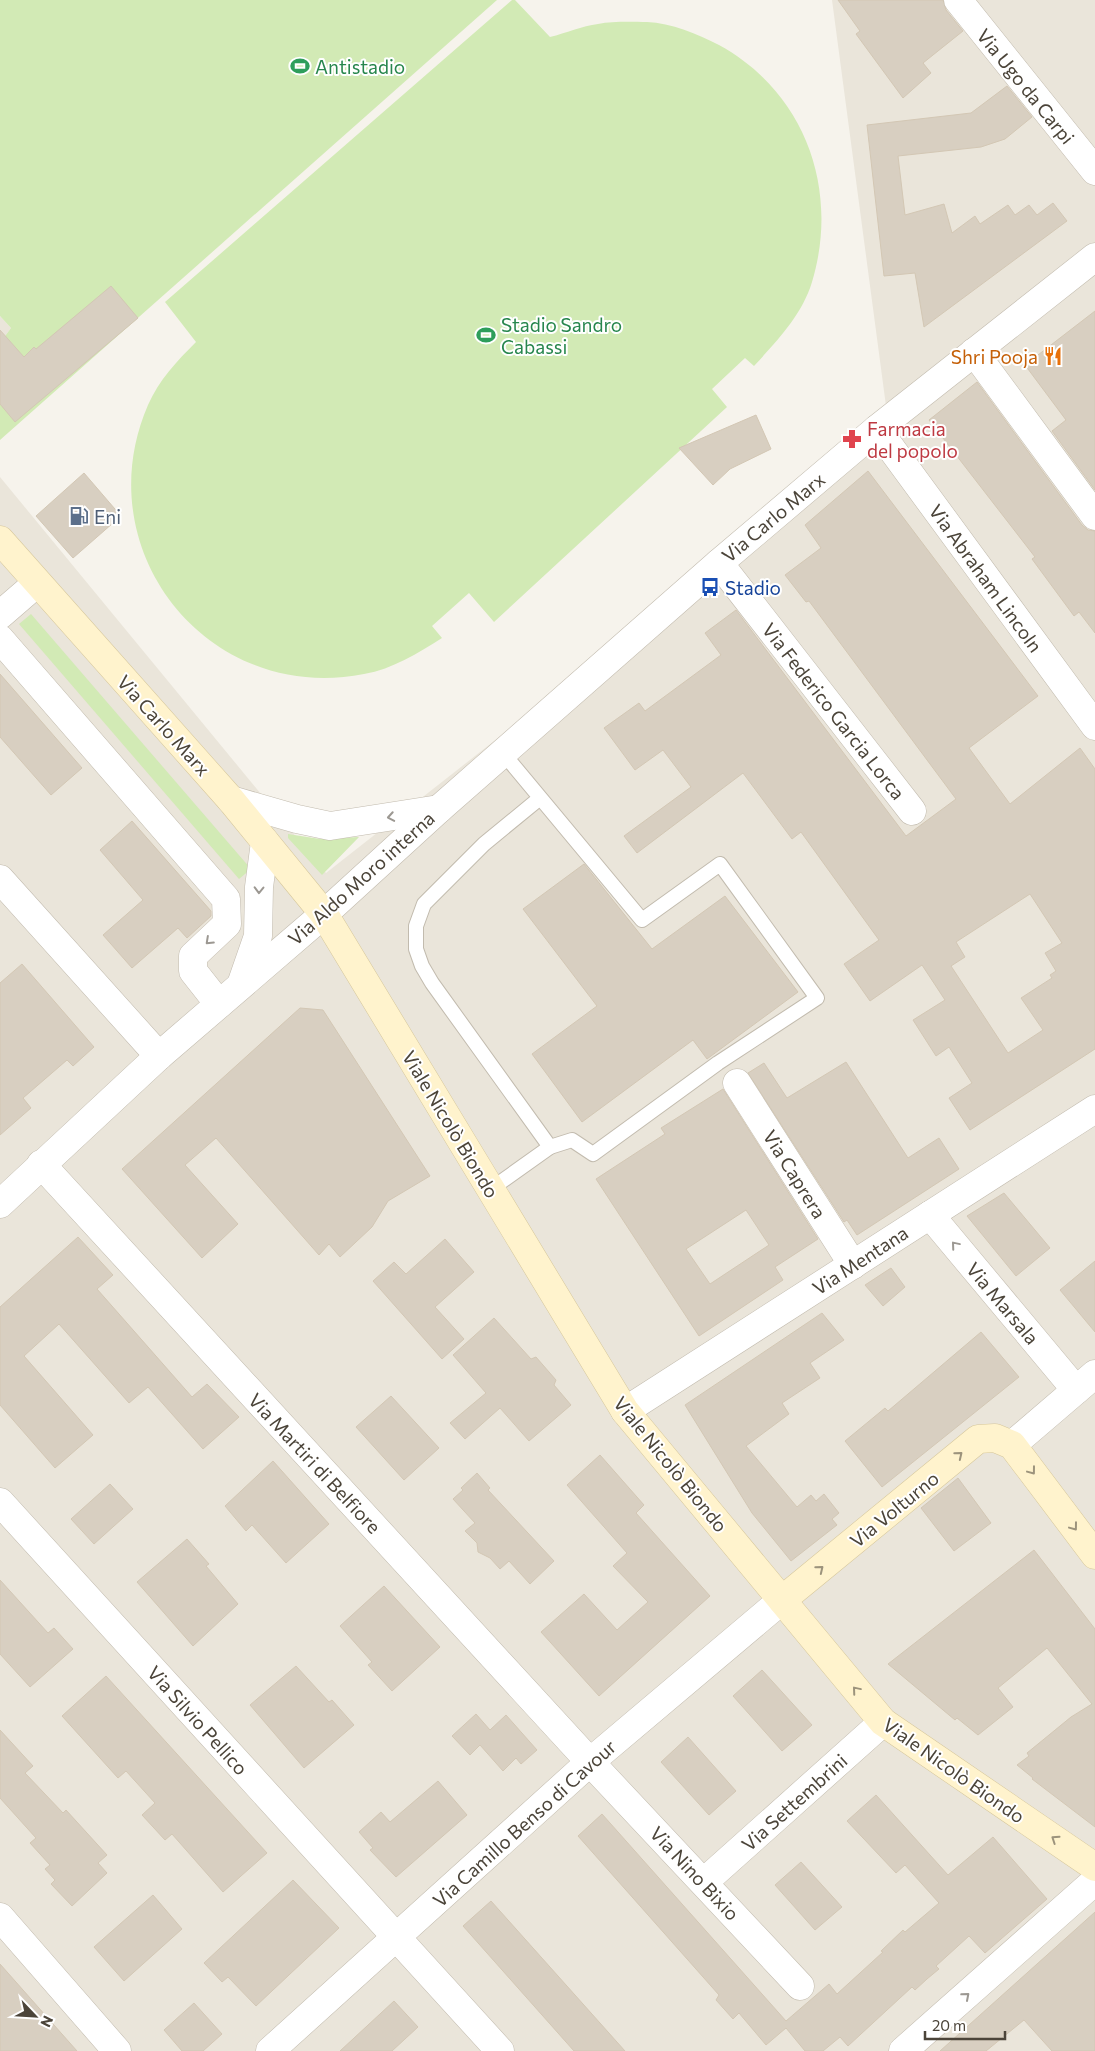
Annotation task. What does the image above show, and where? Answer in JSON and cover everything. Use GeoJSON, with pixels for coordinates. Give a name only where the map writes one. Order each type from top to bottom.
{"type":"FeatureCollection","features":[{"type":"Feature","properties":{"kind":"main road","name":"Via Carlo Marx"},"geometry":{"type":"LineString","coordinates":[[0,540],[231,800],[324,914]]}},
{"type":"Feature","properties":{"kind":"main road","name":"Viale Nicolò Biondo"},"geometry":{"type":"LineString","coordinates":[[324,914],[625,1411],[883,1722],[1095,1867]]}},
{"type":"Feature","properties":{"kind":"main road","name":"Via Volturno"},"geometry":{"type":"LineString","coordinates":[[782,1600],[978,1439],[995,1438],[1012,1444]]}},
{"type":"Feature","properties":{"kind":"main road"},"geometry":{"type":"LineString","coordinates":[[1012,1444],[1095,1555]]}},
{"type":"Feature","properties":{"kind":"street","name":"Via Ugo da Carpi"},"geometry":{"type":"LineString","coordinates":[[958,0],[1095,171]]}},
{"type":"Feature","properties":{"kind":"street","name":"Via Carlo Marx"},"geometry":{"type":"LineString","coordinates":[[439,809],[720,563],[877,429],[1095,257]]}},
{"type":"Feature","properties":{"kind":"street"},"geometry":{"type":"LineString","coordinates":[[974,352],[1095,516]]}},
{"type":"Feature","properties":{"kind":"street","name":"Via Abraham Lincoln"},"geometry":{"type":"LineString","coordinates":[[877,429],[1095,726]]}},
{"type":"Feature","properties":{"kind":"street","name":"Via Federico Garcia Lorca"},"geometry":{"type":"LineString","coordinates":[[720,563],[912,811]]}},
{"type":"Feature","properties":{"kind":"street"},"geometry":{"type":"LineString","coordinates":[[0,615],[37,583]]}},
{"type":"Feature","properties":{"kind":"street"},"geometry":{"type":"LineString","coordinates":[[0,638],[226,899],[227,924],[193,956],[193,971],[219,1004]]}},
{"type":"Feature","properties":{"kind":"street","name":"Via Aldo Moro interna"},"geometry":{"type":"LineString","coordinates":[[231,800],[297,819],[330,826],[439,809]]}},
{"type":"Feature","properties":{"kind":"street","name":"Via Aldo Moro interna"},"geometry":{"type":"LineString","coordinates":[[0,1204],[159,1056],[324,914],[439,809]]}},
{"type":"Feature","properties":{"kind":"street","name":"Via Aldo Moro interna"},"geometry":{"type":"LineString","coordinates":[[240,986],[258,936],[259,887],[265,842]]}},
{"type":"Feature","properties":{"kind":"street"},"geometry":{"type":"LineString","coordinates":[[0,879],[159,1056]]}},
{"type":"Feature","properties":{"kind":"street","name":"Via Caprera"},"geometry":{"type":"LineString","coordinates":[[737,1083],[853,1265]]}},
{"type":"Feature","properties":{"kind":"street","name":"Via Mentana"},"geometry":{"type":"LineString","coordinates":[[625,1411],[1095,1109]]}},
{"type":"Feature","properties":{"kind":"street","name":"Via Martiri di Belfiore"},"geometry":{"type":"LineString","coordinates":[[41,1164],[590,1762]]}},
{"type":"Feature","properties":{"kind":"street","name":"Via Marsala"},"geometry":{"type":"LineString","coordinates":[[930,1215],[1086,1382]]}},
{"type":"Feature","properties":{"kind":"street"},"geometry":{"type":"LineString","coordinates":[[1012,1444],[1086,1382]]}},
{"type":"Feature","properties":{"kind":"street","name":"Via Silvio Pellico"},"geometry":{"type":"LineString","coordinates":[[0,1502],[500,2051]]}},
{"type":"Feature","properties":{"kind":"street","name":"Via Camillo Benso di Cavour"},"geometry":{"type":"LineString","coordinates":[[270,2051],[590,1762],[782,1600]]}},
{"type":"Feature","properties":{"kind":"street","name":"Via Settembrini"},"geometry":{"type":"LineString","coordinates":[[704,1882],[883,1722]]}},
{"type":"Feature","properties":{"kind":"street","name":"Via Nino Bixio"},"geometry":{"type":"LineString","coordinates":[[590,1762],[800,1986]]}},
{"type":"Feature","properties":{"kind":"street"},"geometry":{"type":"LineString","coordinates":[[903,2051],[1095,1882]]}},
{"type":"Feature","properties":{"kind":"street"},"geometry":{"type":"LineString","coordinates":[[0,1917],[117,2051]]}},
{"type":"Feature","properties":{"kind":"lane"},"geometry":{"type":"LineString","coordinates":[[491,1189],[550,1147],[572,1140],[593,1154],[718,1063],[817,998],[720,864],[642,920],[503,753]]}},
{"type":"Feature","properties":{"kind":"lane"},"geometry":{"type":"LineString","coordinates":[[540,798],[484,844],[424,904],[416,926],[416,949],[422,966],[432,983],[550,1147]]}},
{"type":"Feature","properties":{"kind":"shaded area"},"geometry":{"type":"Polygon","coordinates":[[[832,0],[1095,0],[1095,2051],[0,2051],[0,477],[326,873],[596,661],[886,406],[832,0]]]}},
{"type":"Feature","properties":{"kind":"shaded area"},"geometry":{"type":"Polygon","coordinates":[[[0,316],[11,328],[0,343],[0,316]]]}},
{"type":"Feature","properties":{"kind":"green space"},"geometry":{"type":"Polygon","coordinates":[[[0,0],[497,0],[0,440],[0,343],[11,328],[0,316],[0,0]]]}},
{"type":"Feature","properties":{"kind":"green space","name":"Stadio Sandro Cabassi"},"geometry":{"type":"Polygon","coordinates":[[[512,0],[515,0],[550,37],[586,26],[616,22],[665,24],[684,30],[719,45],[749,65],[774,89],[794,116],[808,146],[818,179],[821,212],[820,247],[808,294],[788,327],[754,366],[745,358],[712,389],[727,407],[494,622],[469,593],[432,626],[442,638],[414,655],[375,672],[307,677],[256,665],[210,641],[174,606],[148,562],[133,513],[133,459],[148,405],[163,379],[196,342],[165,302],[512,0]]]}},
{"type":"Feature","properties":{"kind":"green space"},"geometry":{"type":"Polygon","coordinates":[[[31,614],[251,869],[239,879],[19,624],[31,614]]]}},
{"type":"Feature","properties":{"kind":"green space"},"geometry":{"type":"Polygon","coordinates":[[[288,834],[320,839],[359,837],[322,875],[288,838],[288,834]]]}},
{"type":"Feature","properties":{"kind":"building"},"geometry":{"type":"Polygon","coordinates":[[[838,0],[943,0],[946,10],[963,31],[923,63],[931,73],[903,98],[856,34],[860,31],[838,0]]]}},
{"type":"Feature","properties":{"kind":"building"},"geometry":{"type":"Polygon","coordinates":[[[1007,86],[1032,117],[1005,139],[981,147],[898,156],[905,215],[944,204],[952,233],[975,216],[980,224],[1008,205],[1015,215],[1029,205],[1037,215],[1053,203],[1067,221],[924,327],[915,273],[884,276],[867,125],[971,113],[1007,86]]]}},
{"type":"Feature","properties":{"kind":"building"},"geometry":{"type":"Polygon","coordinates":[[[111,286],[138,318],[15,422],[0,404],[0,330],[24,357],[111,286]]]}},
{"type":"Feature","properties":{"kind":"building"},"geometry":{"type":"Polygon","coordinates":[[[1095,311],[1095,490],[1052,431],[1066,420],[1025,365],[1095,311]]]}},
{"type":"Feature","properties":{"kind":"building"},"geometry":{"type":"Polygon","coordinates":[[[977,382],[1082,525],[1088,530],[1095,531],[1095,633],[1079,612],[1074,616],[1032,559],[1035,557],[929,420],[977,382]]]}},
{"type":"Feature","properties":{"kind":"building"},"geometry":{"type":"Polygon","coordinates":[[[756,415],[771,449],[730,469],[713,485],[679,448],[756,415]]]}},
{"type":"Feature","properties":{"kind":"building"},"geometry":{"type":"Polygon","coordinates":[[[868,471],[1038,696],[969,748],[1010,804],[1080,748],[1095,769],[1095,1049],[970,1130],[949,1098],[972,1083],[949,1047],[936,1056],[913,1020],[945,1000],[922,965],[870,1001],[844,964],[879,940],[801,832],[792,839],[743,773],[637,853],[624,836],[691,787],[663,750],[635,770],[604,728],[639,703],[645,711],[721,655],[705,633],[736,610],[906,836],[956,799],[809,601],[806,602],[785,575],[821,548],[805,525],[868,471]],[[1030,894],[956,942],[965,957],[951,966],[1008,1053],[1043,1030],[1021,998],[1052,978],[1050,975],[1056,971],[1045,953],[1062,943],[1030,894]]]}},
{"type":"Feature","properties":{"kind":"building","name":"Eni"},"geometry":{"type":"Polygon","coordinates":[[[84,473],[121,516],[73,558],[36,516],[84,473]]]}},
{"type":"Feature","properties":{"kind":"building"},"geometry":{"type":"Polygon","coordinates":[[[0,674],[82,768],[51,795],[0,737],[0,674]]]}},
{"type":"Feature","properties":{"kind":"building"},"geometry":{"type":"Polygon","coordinates":[[[132,821],[211,911],[211,916],[187,938],[178,928],[132,968],[103,935],[143,900],[100,850],[132,821]]]}},
{"type":"Feature","properties":{"kind":"building"},"geometry":{"type":"Polygon","coordinates":[[[584,864],[652,949],[725,896],[798,992],[707,1059],[693,1040],[582,1122],[532,1054],[597,1006],[523,909],[584,864]]]}},
{"type":"Feature","properties":{"kind":"building"},"geometry":{"type":"Polygon","coordinates":[[[22,964],[94,1047],[73,1066],[67,1060],[23,1098],[31,1108],[0,1135],[0,983],[22,964]]]}},
{"type":"Feature","properties":{"kind":"building"},"geometry":{"type":"Polygon","coordinates":[[[300,1008],[323,1010],[430,1176],[388,1201],[372,1227],[340,1257],[329,1244],[319,1255],[216,1138],[185,1165],[238,1224],[202,1258],[122,1169],[300,1008]]]}},
{"type":"Feature","properties":{"kind":"building"},"geometry":{"type":"Polygon","coordinates":[[[846,1062],[908,1158],[939,1138],[959,1169],[857,1235],[847,1220],[844,1222],[748,1073],[764,1063],[787,1098],[846,1062]]]}},
{"type":"Feature","properties":{"kind":"building"},"geometry":{"type":"Polygon","coordinates":[[[723,1089],[818,1239],[775,1267],[783,1280],[699,1336],[596,1179],[665,1134],[661,1128],[723,1089]],[[746,1210],[686,1249],[710,1284],[769,1245],[746,1210]]]}},
{"type":"Feature","properties":{"kind":"building"},"geometry":{"type":"Polygon","coordinates":[[[1004,1193],[1050,1248],[1016,1276],[967,1216],[1004,1193]]]}},
{"type":"Feature","properties":{"kind":"building"},"geometry":{"type":"Polygon","coordinates":[[[78,1237],[113,1275],[97,1289],[192,1397],[207,1384],[239,1417],[203,1449],[148,1387],[129,1403],[59,1324],[24,1356],[93,1435],[55,1468],[0,1405],[0,1307],[78,1237]]]}},
{"type":"Feature","properties":{"kind":"building"},"geometry":{"type":"Polygon","coordinates":[[[445,1239],[474,1272],[435,1307],[464,1339],[442,1359],[373,1281],[394,1262],[406,1274],[445,1239]]]}},
{"type":"Feature","properties":{"kind":"building"},"geometry":{"type":"Polygon","coordinates":[[[1095,1261],[1095,1332],[1060,1290],[1095,1261]]]}},
{"type":"Feature","properties":{"kind":"building"},"geometry":{"type":"Polygon","coordinates":[[[891,1268],[905,1287],[883,1306],[865,1285],[891,1268]]]}},
{"type":"Feature","properties":{"kind":"building"},"geometry":{"type":"Polygon","coordinates":[[[822,1313],[844,1340],[810,1363],[820,1378],[782,1403],[789,1414],[746,1446],[797,1507],[811,1495],[816,1501],[824,1494],[839,1513],[832,1519],[837,1525],[791,1561],[752,1513],[685,1405],[822,1313]]]}},
{"type":"Feature","properties":{"kind":"building"},"geometry":{"type":"Polygon","coordinates":[[[494,1318],[531,1359],[536,1357],[556,1380],[554,1385],[571,1405],[529,1441],[500,1408],[465,1439],[450,1423],[486,1393],[453,1355],[494,1318]]]}},
{"type":"Feature","properties":{"kind":"building"},"geometry":{"type":"Polygon","coordinates":[[[981,1332],[1019,1377],[882,1487],[845,1441],[885,1408],[888,1411],[981,1332]]]}},
{"type":"Feature","properties":{"kind":"building"},"geometry":{"type":"Polygon","coordinates":[[[391,1396],[439,1448],[404,1480],[356,1427],[391,1396]]]}},
{"type":"Feature","properties":{"kind":"building"},"geometry":{"type":"Polygon","coordinates":[[[600,1455],[644,1505],[636,1513],[710,1596],[599,1696],[541,1632],[584,1594],[617,1630],[648,1602],[613,1566],[627,1553],[567,1485],[600,1455]]]}},
{"type":"Feature","properties":{"kind":"building"},"geometry":{"type":"Polygon","coordinates":[[[273,1461],[329,1524],[286,1563],[252,1525],[246,1531],[225,1506],[273,1461]]]}},
{"type":"Feature","properties":{"kind":"building"},"geometry":{"type":"Polygon","coordinates":[[[477,1473],[490,1488],[488,1490],[554,1561],[530,1584],[509,1561],[500,1569],[490,1558],[478,1552],[477,1543],[465,1531],[475,1523],[453,1499],[463,1490],[461,1488],[477,1473]]]}},
{"type":"Feature","properties":{"kind":"building"},"geometry":{"type":"Polygon","coordinates":[[[958,1478],[991,1523],[954,1551],[921,1508],[958,1478]]]}},
{"type":"Feature","properties":{"kind":"building"},"geometry":{"type":"Polygon","coordinates":[[[110,1484],[133,1509],[94,1544],[71,1519],[110,1484]]]}},
{"type":"Feature","properties":{"kind":"building"},"geometry":{"type":"Polygon","coordinates":[[[187,1539],[209,1564],[206,1566],[238,1604],[193,1646],[137,1582],[187,1539]]]}},
{"type":"Feature","properties":{"kind":"building"},"geometry":{"type":"Polygon","coordinates":[[[1034,1550],[1095,1629],[1095,1827],[1032,1779],[1017,1765],[1029,1756],[1027,1753],[1071,1717],[1092,1704],[1047,1648],[998,1688],[1013,1707],[978,1735],[957,1718],[955,1720],[888,1664],[1034,1550]]]}},
{"type":"Feature","properties":{"kind":"building"},"geometry":{"type":"Polygon","coordinates":[[[0,1580],[48,1633],[54,1628],[73,1649],[30,1687],[0,1654],[0,1580]]]}},
{"type":"Feature","properties":{"kind":"building"},"geometry":{"type":"Polygon","coordinates":[[[384,1586],[440,1647],[392,1691],[368,1665],[372,1662],[340,1626],[384,1586]]]}},
{"type":"Feature","properties":{"kind":"building"},"geometry":{"type":"Polygon","coordinates":[[[296,1666],[329,1702],[332,1700],[354,1725],[304,1768],[250,1705],[296,1666]]]}},
{"type":"Feature","properties":{"kind":"building"},"geometry":{"type":"Polygon","coordinates":[[[762,1670],[812,1725],[782,1751],[733,1696],[762,1670]]]}},
{"type":"Feature","properties":{"kind":"building"},"geometry":{"type":"Polygon","coordinates":[[[106,1676],[267,1853],[223,1892],[172,1834],[165,1840],[142,1815],[155,1803],[126,1771],[118,1778],[62,1716],[106,1676]]]}},
{"type":"Feature","properties":{"kind":"building"},"geometry":{"type":"Polygon","coordinates":[[[476,1714],[490,1730],[506,1715],[537,1750],[521,1764],[516,1758],[503,1771],[480,1745],[470,1755],[452,1736],[476,1714]]]}},
{"type":"Feature","properties":{"kind":"building"},"geometry":{"type":"Polygon","coordinates":[[[0,1730],[33,1766],[25,1773],[63,1813],[66,1810],[107,1855],[98,1863],[107,1873],[72,1906],[51,1884],[55,1880],[45,1869],[50,1865],[30,1843],[36,1838],[0,1798],[0,1730]]]}},
{"type":"Feature","properties":{"kind":"building"},"geometry":{"type":"Polygon","coordinates":[[[688,1737],[736,1791],[709,1815],[661,1762],[688,1737]]]}},
{"type":"Feature","properties":{"kind":"building"},"geometry":{"type":"Polygon","coordinates":[[[438,1781],[467,1815],[396,1877],[370,1850],[373,1848],[359,1832],[381,1812],[390,1822],[438,1781]]]}},
{"type":"Feature","properties":{"kind":"building"},"geometry":{"type":"Polygon","coordinates":[[[876,1795],[948,1875],[993,1837],[1047,1899],[985,1953],[969,1936],[936,1966],[939,1969],[915,1990],[912,1987],[848,2046],[840,2037],[823,2051],[805,2051],[786,2028],[766,2045],[739,2013],[733,2019],[716,2000],[719,1995],[578,1836],[602,1814],[786,2021],[829,1984],[837,1994],[883,1952],[881,1951],[903,1930],[905,1932],[939,1903],[905,1865],[896,1873],[847,1821],[876,1795]]]}},
{"type":"Feature","properties":{"kind":"building"},"geometry":{"type":"Polygon","coordinates":[[[801,1862],[842,1907],[815,1930],[775,1885],[801,1862]]]}},
{"type":"Feature","properties":{"kind":"building"},"geometry":{"type":"Polygon","coordinates":[[[293,1880],[339,1928],[256,2006],[228,1977],[222,1982],[204,1963],[293,1880]]]}},
{"type":"Feature","properties":{"kind":"building"},"geometry":{"type":"Polygon","coordinates":[[[153,1895],[182,1929],[124,1981],[94,1947],[153,1895]]]}},
{"type":"Feature","properties":{"kind":"building"},"geometry":{"type":"Polygon","coordinates":[[[491,1901],[625,2051],[574,2051],[463,1926],[491,1901]]]}},
{"type":"Feature","properties":{"kind":"building"},"geometry":{"type":"Polygon","coordinates":[[[1095,1912],[1095,2051],[1052,2051],[1024,2020],[986,2051],[940,2051],[1095,1912]]]}},
{"type":"Feature","properties":{"kind":"building"},"geometry":{"type":"Polygon","coordinates":[[[0,1964],[77,2051],[0,2051],[0,1964]]]}},
{"type":"Feature","properties":{"kind":"building"},"geometry":{"type":"Polygon","coordinates":[[[394,2001],[418,2027],[392,2051],[340,2051],[394,2001]]]}},
{"type":"Feature","properties":{"kind":"building"},"geometry":{"type":"Polygon","coordinates":[[[194,2003],[222,2034],[203,2051],[182,2051],[164,2030],[194,2003]]]}},
{"type":"Feature","properties":{"kind":"place","name":"Antistadio"},"geometry":{"type":"Point","coordinates":[300,66]}},
{"type":"Feature","properties":{"kind":"place","name":"Stadio Sandro Cabassi"},"geometry":{"type":"Point","coordinates":[486,335]}},
{"type":"Feature","properties":{"kind":"place","name":"Shri Pooja"},"geometry":{"type":"Point","coordinates":[1053,356]}},
{"type":"Feature","properties":{"kind":"place","name":"Farmacia del popolo"},"geometry":{"type":"Point","coordinates":[852,439]}},
{"type":"Feature","properties":{"kind":"place","name":"Eni"},"geometry":{"type":"Point","coordinates":[79,516]}},
{"type":"Feature","properties":{"kind":"place","name":"Stadio"},"geometry":{"type":"Point","coordinates":[710,587]}}]}
